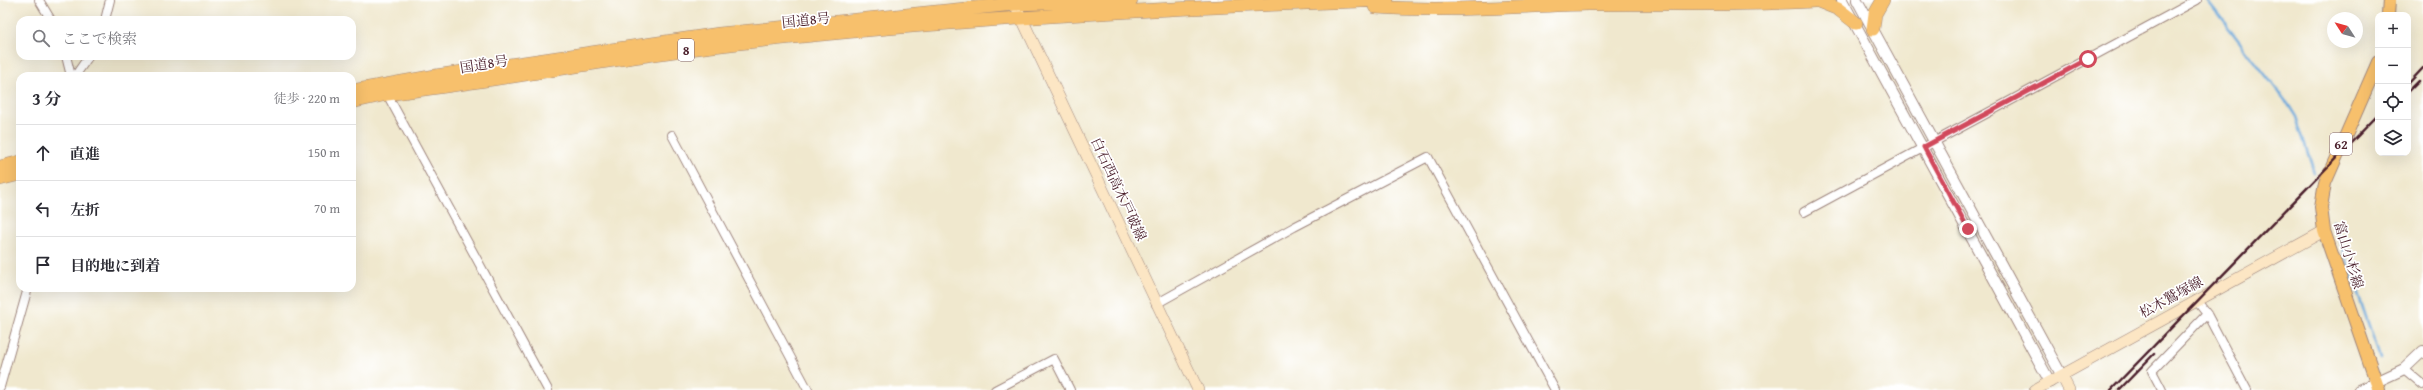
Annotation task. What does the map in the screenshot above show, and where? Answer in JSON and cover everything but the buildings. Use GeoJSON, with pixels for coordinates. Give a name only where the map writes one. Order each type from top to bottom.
{"type":"FeatureCollection","features":[{"type":"Feature","properties":{"kind":"highway","name":"国道8号"},"geometry":{"type":"LineString","coordinates":[[356,90],[435,76],[719,34],[1013,2],[1131,0]]}},
{"type":"Feature","properties":{"kind":"highway","name":"国道8号"},"geometry":{"type":"LineString","coordinates":[[356,101],[387,94],[721,45],[894,27],[1022,18],[1387,0]]}},
{"type":"Feature","properties":{"kind":"highway"},"geometry":{"type":"LineString","coordinates":[[1315,3],[1407,9],[1821,0],[1833,6],[1856,23]]}},
{"type":"Feature","properties":{"kind":"highway"},"geometry":{"type":"LineString","coordinates":[[1873,29],[1874,14],[1883,0]]}},
{"type":"Feature","properties":{"kind":"highway"},"geometry":{"type":"LineString","coordinates":[[0,167],[16,163]]}},
{"type":"Feature","properties":{"kind":"highway"},"geometry":{"type":"LineString","coordinates":[[0,179],[16,175]]}},
{"type":"Feature","properties":{"kind":"main road"},"geometry":{"type":"LineString","coordinates":[[2388,12],[2389,0]]}},
{"type":"Feature","properties":{"kind":"main road","name":"白石西高木戸破線"},"geometry":{"type":"LineString","coordinates":[[1013,2],[1022,18],[1198,390]]}},
{"type":"Feature","properties":{"kind":"main road","name":"富山小杉線"},"geometry":{"type":"LineString","coordinates":[[2375,69],[2325,183],[2322,207],[2324,231],[2377,386]]}},
{"type":"Feature","properties":{"kind":"main road","name":"松木鷲塚線"},"geometry":{"type":"LineString","coordinates":[[2035,390],[2052,386],[2062,376],[2196,300],[2324,231]]}},
{"type":"Feature","properties":{"kind":"main road"},"geometry":{"type":"LineString","coordinates":[[2062,376],[2069,390]]}},
{"type":"Feature","properties":{"kind":"street"},"geometry":{"type":"LineString","coordinates":[[39,0],[49,16]]}},
{"type":"Feature","properties":{"kind":"street"},"geometry":{"type":"LineString","coordinates":[[106,16],[110,0]]}},
{"type":"Feature","properties":{"kind":"street"},"geometry":{"type":"LineString","coordinates":[[1842,0],[1924,147],[2052,386]]}},
{"type":"Feature","properties":{"kind":"street"},"geometry":{"type":"LineString","coordinates":[[1857,0],[2062,376]]}},
{"type":"Feature","properties":{"kind":"street"},"geometry":{"type":"LineString","coordinates":[[1804,212],[2197,0]]}},
{"type":"Feature","properties":{"kind":"street"},"geometry":{"type":"LineString","coordinates":[[67,60],[70,72]]}},
{"type":"Feature","properties":{"kind":"street"},"geometry":{"type":"LineString","coordinates":[[78,72],[86,60]]}},
{"type":"Feature","properties":{"kind":"street"},"geometry":{"type":"LineString","coordinates":[[387,94],[548,390]]}},
{"type":"Feature","properties":{"kind":"street"},"geometry":{"type":"LineString","coordinates":[[672,135],[808,390]]}},
{"type":"Feature","properties":{"kind":"street"},"geometry":{"type":"LineString","coordinates":[[1156,304],[1294,227],[1428,157],[1555,390]]}},
{"type":"Feature","properties":{"kind":"street"},"geometry":{"type":"LineString","coordinates":[[0,387],[27,292]]}},
{"type":"Feature","properties":{"kind":"street"},"geometry":{"type":"LineString","coordinates":[[2196,300],[2207,314],[2247,390]]}},
{"type":"Feature","properties":{"kind":"street"},"geometry":{"type":"LineString","coordinates":[[2162,390],[2152,370],[2207,314]]}},
{"type":"Feature","properties":{"kind":"street"},"geometry":{"type":"LineString","coordinates":[[2359,390],[2377,386],[2404,369],[2423,351]]}},
{"type":"Feature","properties":{"kind":"street"},"geometry":{"type":"LineString","coordinates":[[995,390],[1054,358],[1070,390]]}},
{"type":"Feature","properties":{"kind":"street"},"geometry":{"type":"LineString","coordinates":[[2404,369],[2423,385]]}},
{"type":"Feature","properties":{"kind":"waterway"},"geometry":{"type":"LineString","coordinates":[[2207,0],[2288,104],[2296,117],[2314,172]]}},
{"type":"Feature","properties":{"kind":"waterway"},"geometry":{"type":"LineString","coordinates":[[2333,220],[2380,358]]}},
{"type":"Feature","properties":{"kind":"railway"},"geometry":{"type":"LineString","coordinates":[[2411,81],[2423,68]]}},
{"type":"Feature","properties":{"kind":"railway"},"geometry":{"type":"LineString","coordinates":[[2411,89],[2419,81]]}},
{"type":"Feature","properties":{"kind":"railway"},"geometry":{"type":"LineString","coordinates":[[2111,390],[2375,118]]}},
{"type":"Feature","properties":{"kind":"railway"},"geometry":{"type":"LineString","coordinates":[[2119,390],[2154,354]]}},
{"type":"Feature","properties":{"kind":"route"},"geometry":{"type":"LineString","coordinates":[[1968,229],[1924,147],[2088,59]]}}]}
